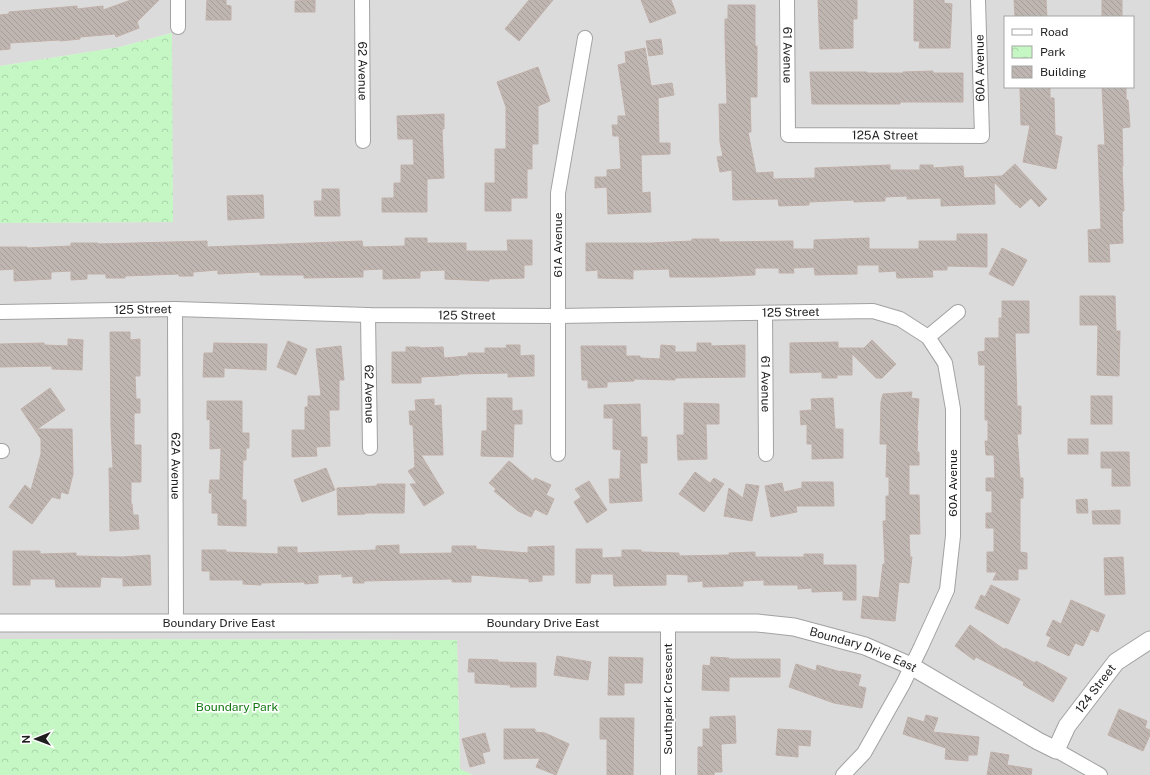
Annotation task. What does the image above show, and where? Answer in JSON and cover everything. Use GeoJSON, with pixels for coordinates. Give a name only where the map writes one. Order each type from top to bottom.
{"type":"FeatureCollection","features":[{"type":"Feature","properties":{"kind":"street"},"geometry":{"type":"LineString","coordinates":[[178,0],[178,26]]}},
{"type":"Feature","properties":{"kind":"street","name":"62 Avenue"},"geometry":{"type":"LineString","coordinates":[[362,0],[363,141]]}},
{"type":"Feature","properties":{"kind":"street","name":"61 Avenue"},"geometry":{"type":"LineString","coordinates":[[787,0],[788,135]]}},
{"type":"Feature","properties":{"kind":"street","name":"60A Avenue"},"geometry":{"type":"LineString","coordinates":[[978,0],[982,136]]}},
{"type":"Feature","properties":{"kind":"street","name":"61A Avenue"},"geometry":{"type":"LineString","coordinates":[[558,454],[558,193],[585,38]]}},
{"type":"Feature","properties":{"kind":"street","name":"125A Street"},"geometry":{"type":"LineString","coordinates":[[788,135],[982,136]]}},
{"type":"Feature","properties":{"kind":"street","name":"125 Street"},"geometry":{"type":"LineString","coordinates":[[0,312],[175,309],[368,315],[558,316],[873,311],[900,319],[928,336]]}},
{"type":"Feature","properties":{"kind":"street","name":"62A Avenue"},"geometry":{"type":"LineString","coordinates":[[175,309],[176,622]]}},
{"type":"Feature","properties":{"kind":"street"},"geometry":{"type":"LineString","coordinates":[[928,336],[958,312]]}},
{"type":"Feature","properties":{"kind":"street","name":"61 Avenue"},"geometry":{"type":"LineString","coordinates":[[765,313],[766,454]]}},
{"type":"Feature","properties":{"kind":"street","name":"62 Avenue"},"geometry":{"type":"LineString","coordinates":[[368,315],[370,448]]}},
{"type":"Feature","properties":{"kind":"street","name":"60A Avenue"},"geometry":{"type":"LineString","coordinates":[[843,775],[864,753],[911,666],[947,590],[953,536],[953,409],[945,363],[928,336]]}},
{"type":"Feature","properties":{"kind":"street","name":"Boundary Drive East"},"geometry":{"type":"LineString","coordinates":[[0,622],[757,623],[794,627],[864,646],[911,666],[1038,741],[1056,750]]}},
{"type":"Feature","properties":{"kind":"street","name":"Southpark Crescent"},"geometry":{"type":"LineString","coordinates":[[668,623],[668,775]]}},
{"type":"Feature","properties":{"kind":"street","name":"124 Street"},"geometry":{"type":"LineString","coordinates":[[1056,750],[1068,726],[1116,662],[1150,640]]}},
{"type":"Feature","properties":{"kind":"street"},"geometry":{"type":"LineString","coordinates":[[1056,750],[1100,775]]}},
{"type":"Feature","properties":{"kind":"shaded area"},"geometry":{"type":"Polygon","coordinates":[[[0,0],[1150,0],[1150,775],[473,775],[460,770],[457,640],[0,639],[0,223],[173,222],[171,33],[120,47],[0,66],[0,0]]]}},
{"type":"Feature","properties":{"kind":"green space"},"geometry":{"type":"Polygon","coordinates":[[[172,33],[173,222],[0,223],[0,66],[120,47],[172,33]]]}},
{"type":"Feature","properties":{"kind":"green space","name":"Boundary Park"},"geometry":{"type":"Polygon","coordinates":[[[0,639],[457,640],[460,769],[473,775],[0,775],[0,639]]]}},
{"type":"Feature","properties":{"kind":"building"},"geometry":{"type":"Polygon","coordinates":[[[131,0],[159,0],[137,22],[139,28],[116,37],[115,34],[80,37],[80,39],[60,41],[10,43],[10,49],[0,50],[0,15],[9,14],[9,12],[77,6],[77,9],[103,6],[103,10],[131,0]]]}},
{"type":"Feature","properties":{"kind":"building"},"geometry":{"type":"Polygon","coordinates":[[[207,0],[226,0],[226,5],[231,6],[231,20],[206,20],[207,0]]]}},
{"type":"Feature","properties":{"kind":"building"},"geometry":{"type":"Polygon","coordinates":[[[315,0],[315,12],[295,12],[295,1],[315,0]]]}},
{"type":"Feature","properties":{"kind":"building"},"geometry":{"type":"Polygon","coordinates":[[[529,0],[553,0],[519,41],[505,29],[529,0]]]}},
{"type":"Feature","properties":{"kind":"building"},"geometry":{"type":"Polygon","coordinates":[[[641,0],[671,0],[676,13],[650,23],[641,0]]]}},
{"type":"Feature","properties":{"kind":"building"},"geometry":{"type":"Polygon","coordinates":[[[818,0],[857,0],[857,19],[853,19],[853,48],[820,49],[818,0]]]}},
{"type":"Feature","properties":{"kind":"building"},"geometry":{"type":"Polygon","coordinates":[[[914,0],[944,0],[944,3],[952,4],[950,48],[919,48],[920,41],[914,41],[914,0]]]}},
{"type":"Feature","properties":{"kind":"building"},"geometry":{"type":"Polygon","coordinates":[[[1014,0],[1046,0],[1047,16],[1015,16],[1014,0]]]}},
{"type":"Feature","properties":{"kind":"building"},"geometry":{"type":"Polygon","coordinates":[[[1102,0],[1122,0],[1122,16],[1102,16],[1102,0]]]}},
{"type":"Feature","properties":{"kind":"building"},"geometry":{"type":"Polygon","coordinates":[[[728,5],[755,5],[757,97],[750,97],[751,132],[748,132],[756,173],[773,172],[773,179],[815,178],[815,168],[890,165],[890,170],[920,170],[920,165],[933,165],[933,168],[963,166],[964,178],[1002,176],[1015,164],[1047,199],[1039,207],[1031,198],[1020,208],[994,182],[995,204],[941,206],[941,198],[907,199],[907,196],[885,197],[885,201],[854,202],[854,200],[809,202],[809,205],[779,206],[778,199],[733,200],[732,170],[720,172],[717,157],[723,156],[720,142],[719,104],[727,104],[725,19],[728,19],[728,5]]]}},
{"type":"Feature","properties":{"kind":"building"},"geometry":{"type":"Polygon","coordinates":[[[661,39],[663,54],[649,56],[646,41],[661,39]]]}},
{"type":"Feature","properties":{"kind":"building"},"geometry":{"type":"Polygon","coordinates":[[[645,48],[651,86],[672,83],[674,95],[658,98],[659,143],[670,143],[670,154],[641,155],[642,193],[650,192],[651,212],[608,214],[607,187],[595,188],[595,177],[607,177],[607,170],[621,169],[619,136],[613,136],[612,125],[618,125],[618,116],[626,116],[618,65],[626,63],[625,52],[645,48]]]}},
{"type":"Feature","properties":{"kind":"building"},"geometry":{"type":"Polygon","coordinates":[[[538,67],[550,101],[538,106],[538,144],[532,144],[532,169],[527,169],[527,198],[511,198],[511,211],[485,211],[485,183],[495,183],[495,149],[506,149],[506,107],[497,82],[538,67]]]}},
{"type":"Feature","properties":{"kind":"building"},"geometry":{"type":"Polygon","coordinates":[[[933,71],[933,73],[963,73],[963,102],[812,104],[810,72],[904,73],[903,72],[933,71]]]}},
{"type":"Feature","properties":{"kind":"building"},"geometry":{"type":"Polygon","coordinates":[[[1020,88],[1050,88],[1050,98],[1054,98],[1055,135],[1062,137],[1056,169],[1023,162],[1030,125],[1021,125],[1020,88]]]}},
{"type":"Feature","properties":{"kind":"building"},"geometry":{"type":"Polygon","coordinates":[[[1102,88],[1126,88],[1126,100],[1128,100],[1130,127],[1122,128],[1124,211],[1122,211],[1123,243],[1109,244],[1110,262],[1089,262],[1088,230],[1101,229],[1098,145],[1105,145],[1102,88]]]}},
{"type":"Feature","properties":{"kind":"building"},"geometry":{"type":"Polygon","coordinates":[[[444,114],[444,129],[442,129],[444,178],[427,179],[427,212],[382,212],[382,198],[394,198],[394,183],[401,183],[401,165],[414,165],[413,139],[398,139],[397,116],[444,114]]]}},
{"type":"Feature","properties":{"kind":"building"},"geometry":{"type":"Polygon","coordinates":[[[322,189],[339,189],[340,216],[315,216],[314,201],[322,201],[322,189]]]}},
{"type":"Feature","properties":{"kind":"building"},"geometry":{"type":"Polygon","coordinates":[[[263,195],[264,218],[228,220],[227,196],[263,195]]]}},
{"type":"Feature","properties":{"kind":"building"},"geometry":{"type":"Polygon","coordinates":[[[957,234],[987,234],[987,267],[947,266],[947,270],[932,270],[933,277],[897,278],[896,271],[879,272],[879,265],[857,265],[857,274],[815,275],[814,267],[793,268],[794,273],[779,273],[779,268],[755,268],[755,275],[712,277],[670,277],[669,269],[633,270],[633,279],[598,278],[598,270],[586,271],[586,243],[651,243],[692,241],[692,239],[719,239],[719,242],[793,241],[793,249],[814,249],[814,240],[869,238],[869,249],[919,249],[919,241],[957,241],[957,234]]]}},
{"type":"Feature","properties":{"kind":"building"},"geometry":{"type":"Polygon","coordinates":[[[405,238],[427,238],[427,243],[466,243],[466,251],[508,251],[507,240],[532,240],[532,265],[524,265],[524,278],[489,279],[489,281],[445,279],[445,270],[420,271],[420,278],[383,279],[383,269],[363,270],[363,277],[304,278],[304,275],[260,275],[260,272],[218,274],[218,270],[193,272],[193,276],[179,276],[179,274],[106,278],[106,274],[87,274],[87,279],[71,280],[71,271],[51,272],[51,279],[14,281],[14,269],[0,270],[0,247],[27,248],[71,246],[71,243],[98,244],[207,241],[207,247],[362,241],[363,247],[405,246],[405,238]]]}},
{"type":"Feature","properties":{"kind":"building"},"geometry":{"type":"Polygon","coordinates":[[[1002,248],[1027,260],[1013,286],[989,274],[1002,248]]]}},
{"type":"Feature","properties":{"kind":"building"},"geometry":{"type":"Polygon","coordinates":[[[1080,296],[1115,296],[1116,331],[1120,331],[1119,376],[1097,375],[1098,325],[1080,325],[1080,296]]]}},
{"type":"Feature","properties":{"kind":"building"},"geometry":{"type":"Polygon","coordinates":[[[1002,301],[1029,301],[1029,333],[1015,333],[1017,406],[1021,406],[1021,434],[1017,434],[1020,478],[1023,478],[1023,498],[1020,498],[1020,552],[1027,553],[1027,569],[1018,569],[1018,580],[993,580],[997,572],[987,572],[987,552],[994,552],[994,528],[986,528],[986,513],[992,513],[992,491],[986,491],[986,478],[995,478],[994,455],[986,455],[985,441],[988,441],[988,420],[985,420],[985,365],[979,365],[978,352],[985,351],[985,338],[999,338],[999,318],[1002,318],[1002,301]]]}},
{"type":"Feature","properties":{"kind":"building"},"geometry":{"type":"Polygon","coordinates":[[[110,332],[130,332],[130,340],[140,339],[140,376],[135,376],[136,399],[140,399],[140,413],[134,413],[134,445],[141,445],[141,482],[131,482],[131,504],[133,515],[138,515],[139,529],[110,531],[109,468],[113,468],[110,332]]]}},
{"type":"Feature","properties":{"kind":"building"},"geometry":{"type":"Polygon","coordinates":[[[68,339],[83,340],[82,370],[52,369],[52,366],[0,367],[0,344],[44,343],[44,345],[68,346],[68,339]]]}},
{"type":"Feature","properties":{"kind":"building"},"geometry":{"type":"Polygon","coordinates":[[[872,340],[896,364],[882,378],[876,378],[852,354],[852,375],[837,375],[837,378],[822,378],[822,372],[790,373],[790,343],[838,342],[838,348],[864,348],[872,340]]]}},
{"type":"Feature","properties":{"kind":"building"},"geometry":{"type":"Polygon","coordinates":[[[288,341],[307,349],[296,375],[277,367],[288,341]]]}},
{"type":"Feature","properties":{"kind":"building"},"geometry":{"type":"Polygon","coordinates":[[[214,343],[267,344],[266,370],[224,368],[224,377],[203,377],[204,353],[213,353],[214,343]]]}},
{"type":"Feature","properties":{"kind":"building"},"geometry":{"type":"Polygon","coordinates":[[[697,343],[711,343],[711,346],[745,345],[745,377],[675,378],[675,380],[634,379],[634,381],[607,382],[607,387],[588,388],[588,380],[582,380],[581,346],[626,346],[626,356],[640,356],[640,358],[660,359],[661,345],[675,346],[675,352],[697,352],[697,343]]]}},
{"type":"Feature","properties":{"kind":"building"},"geometry":{"type":"Polygon","coordinates":[[[506,345],[520,345],[520,356],[534,355],[534,376],[508,377],[508,373],[459,374],[421,377],[421,383],[392,383],[392,352],[406,352],[406,347],[443,347],[444,358],[468,356],[468,353],[485,353],[485,348],[507,348],[506,345]]]}},
{"type":"Feature","properties":{"kind":"building"},"geometry":{"type":"Polygon","coordinates":[[[341,346],[344,380],[339,380],[339,410],[329,410],[330,446],[316,447],[317,456],[292,457],[292,430],[305,430],[305,407],[308,407],[308,396],[321,396],[316,349],[341,346]]]}},
{"type":"Feature","properties":{"kind":"building"},"geometry":{"type":"Polygon","coordinates":[[[50,388],[65,410],[37,429],[72,429],[73,474],[68,494],[61,492],[60,499],[52,497],[32,524],[9,507],[25,485],[31,490],[41,454],[41,439],[21,409],[50,388]]]}},
{"type":"Feature","properties":{"kind":"building"},"geometry":{"type":"Polygon","coordinates":[[[912,392],[911,398],[919,399],[917,452],[919,452],[919,465],[909,465],[909,495],[919,495],[920,534],[909,534],[910,557],[912,557],[909,583],[899,582],[895,621],[861,618],[863,596],[879,598],[883,564],[885,564],[883,521],[886,521],[886,496],[889,496],[889,477],[886,477],[887,444],[880,444],[881,402],[883,394],[912,392]]]}},
{"type":"Feature","properties":{"kind":"building"},"geometry":{"type":"Polygon","coordinates":[[[1091,396],[1112,396],[1112,424],[1091,424],[1091,396]]]}},
{"type":"Feature","properties":{"kind":"building"},"geometry":{"type":"Polygon","coordinates":[[[487,398],[512,398],[512,411],[522,410],[522,424],[514,424],[513,457],[481,456],[482,431],[487,431],[487,398]]]}},
{"type":"Feature","properties":{"kind":"building"},"geometry":{"type":"Polygon","coordinates":[[[833,398],[835,429],[843,429],[843,458],[812,459],[812,444],[807,444],[807,424],[801,425],[800,411],[812,410],[811,399],[833,398]]]}},
{"type":"Feature","properties":{"kind":"building"},"geometry":{"type":"Polygon","coordinates":[[[434,399],[434,406],[441,405],[443,455],[421,455],[444,493],[424,506],[410,484],[417,484],[408,471],[415,467],[413,425],[410,425],[409,411],[416,411],[415,400],[434,399]]]}},
{"type":"Feature","properties":{"kind":"building"},"geometry":{"type":"Polygon","coordinates":[[[207,401],[242,401],[242,433],[249,433],[249,448],[246,448],[246,460],[243,460],[242,500],[246,500],[246,526],[218,525],[218,513],[212,513],[212,493],[209,493],[210,480],[220,480],[221,448],[210,449],[210,419],[207,420],[207,401]]]}},
{"type":"Feature","properties":{"kind":"building"},"geometry":{"type":"Polygon","coordinates":[[[684,403],[719,404],[719,424],[706,424],[707,459],[678,460],[677,435],[684,435],[684,403]]]}},
{"type":"Feature","properties":{"kind":"building"},"geometry":{"type":"Polygon","coordinates":[[[640,404],[641,437],[647,437],[647,463],[640,463],[642,501],[610,503],[609,479],[620,479],[621,450],[613,449],[613,418],[604,418],[604,405],[640,404]]]}},
{"type":"Feature","properties":{"kind":"building"},"geometry":{"type":"Polygon","coordinates":[[[1068,439],[1088,439],[1088,454],[1068,454],[1068,439]]]}},
{"type":"Feature","properties":{"kind":"building"},"geometry":{"type":"Polygon","coordinates":[[[1101,452],[1129,452],[1130,486],[1112,486],[1112,468],[1101,468],[1101,452]]]}},
{"type":"Feature","properties":{"kind":"building"},"geometry":{"type":"Polygon","coordinates":[[[509,461],[533,481],[535,478],[551,485],[546,495],[554,499],[547,515],[535,509],[531,517],[518,511],[494,491],[496,489],[489,483],[509,461]]]}},
{"type":"Feature","properties":{"kind":"building"},"geometry":{"type":"Polygon","coordinates":[[[326,468],[335,490],[302,502],[294,480],[326,468]]]}},
{"type":"Feature","properties":{"kind":"building"},"geometry":{"type":"Polygon","coordinates":[[[695,472],[710,483],[714,478],[724,484],[704,512],[679,494],[695,472]]]}},
{"type":"Feature","properties":{"kind":"building"},"geometry":{"type":"Polygon","coordinates":[[[589,481],[607,510],[587,523],[574,502],[581,497],[575,489],[589,481]]]}},
{"type":"Feature","properties":{"kind":"building"},"geometry":{"type":"Polygon","coordinates":[[[802,482],[833,482],[834,506],[796,506],[797,512],[771,517],[765,486],[782,483],[784,492],[802,488],[802,482]]]}},
{"type":"Feature","properties":{"kind":"building"},"geometry":{"type":"Polygon","coordinates":[[[377,484],[405,484],[404,513],[338,515],[337,488],[377,486],[377,484]]]}},
{"type":"Feature","properties":{"kind":"building"},"geometry":{"type":"Polygon","coordinates":[[[746,484],[759,486],[752,521],[724,516],[729,488],[743,498],[746,484]]]}},
{"type":"Feature","properties":{"kind":"building"},"geometry":{"type":"Polygon","coordinates":[[[1087,499],[1088,513],[1077,513],[1076,500],[1087,499]]]}},
{"type":"Feature","properties":{"kind":"building"},"geometry":{"type":"Polygon","coordinates":[[[1120,510],[1120,524],[1093,524],[1092,511],[1120,510]]]}},
{"type":"Feature","properties":{"kind":"building"},"geometry":{"type":"Polygon","coordinates":[[[399,545],[399,554],[452,553],[452,546],[476,546],[476,549],[528,553],[528,547],[554,546],[554,575],[542,575],[542,581],[529,582],[529,579],[471,575],[471,582],[452,582],[452,579],[364,581],[364,583],[353,583],[353,576],[342,577],[342,574],[318,575],[318,583],[261,583],[261,585],[243,584],[243,580],[210,580],[210,571],[202,571],[202,550],[226,550],[226,552],[278,554],[278,547],[297,547],[297,553],[376,550],[376,546],[399,545]]]}},
{"type":"Feature","properties":{"kind":"building"},"geometry":{"type":"Polygon","coordinates":[[[576,549],[602,549],[602,558],[622,557],[622,550],[679,553],[679,556],[729,555],[729,553],[755,552],[755,557],[804,557],[804,554],[823,554],[823,565],[856,565],[856,600],[843,600],[843,591],[812,592],[812,588],[798,589],[798,585],[764,585],[764,580],[743,581],[743,586],[703,587],[703,581],[688,582],[688,575],[666,574],[666,585],[614,586],[613,574],[591,574],[590,583],[576,583],[576,549]]]}},
{"type":"Feature","properties":{"kind":"building"},"geometry":{"type":"Polygon","coordinates":[[[13,551],[40,551],[40,554],[76,553],[76,556],[122,557],[150,555],[151,585],[123,586],[123,578],[101,577],[100,587],[56,587],[55,579],[30,579],[30,585],[13,585],[13,551]]]}},
{"type":"Feature","properties":{"kind":"building"},"geometry":{"type":"Polygon","coordinates":[[[1123,557],[1125,594],[1105,595],[1104,558],[1123,557]]]}},
{"type":"Feature","properties":{"kind":"building"},"geometry":{"type":"Polygon","coordinates":[[[991,585],[1020,599],[1008,624],[975,608],[981,595],[985,597],[991,585]]]}},
{"type":"Feature","properties":{"kind":"building"},"geometry":{"type":"Polygon","coordinates":[[[1071,600],[1105,615],[1098,632],[1091,629],[1083,646],[1075,643],[1069,656],[1047,646],[1051,637],[1046,635],[1053,620],[1061,624],[1071,600]]]}},
{"type":"Feature","properties":{"kind":"building"},"geometry":{"type":"Polygon","coordinates":[[[970,625],[1005,650],[1005,648],[1035,663],[1036,661],[1067,678],[1053,702],[1023,685],[1024,682],[976,657],[974,660],[955,646],[970,625]]]}},
{"type":"Feature","properties":{"kind":"building"},"geometry":{"type":"Polygon","coordinates":[[[557,656],[591,662],[588,680],[554,675],[557,656]]]}},
{"type":"Feature","properties":{"kind":"building"},"geometry":{"type":"Polygon","coordinates":[[[609,657],[643,658],[642,683],[624,683],[624,695],[608,695],[609,657]]]}},
{"type":"Feature","properties":{"kind":"building"},"geometry":{"type":"Polygon","coordinates":[[[711,657],[729,659],[780,659],[780,677],[729,677],[729,691],[702,690],[703,665],[710,666],[711,657]]]}},
{"type":"Feature","properties":{"kind":"building"},"geometry":{"type":"Polygon","coordinates":[[[469,659],[498,660],[498,662],[536,663],[536,687],[510,687],[511,685],[475,683],[475,672],[468,672],[469,659]]]}},
{"type":"Feature","properties":{"kind":"building"},"geometry":{"type":"Polygon","coordinates":[[[796,664],[816,671],[817,665],[841,672],[861,675],[858,686],[866,688],[862,708],[834,703],[789,687],[796,664]]]}},
{"type":"Feature","properties":{"kind":"building"},"geometry":{"type":"Polygon","coordinates":[[[1119,709],[1147,721],[1145,728],[1150,730],[1150,735],[1143,751],[1108,735],[1119,709]]]}},
{"type":"Feature","properties":{"kind":"building"},"geometry":{"type":"Polygon","coordinates":[[[926,715],[938,718],[933,732],[979,737],[977,755],[968,755],[968,761],[945,759],[946,748],[903,734],[908,717],[924,722],[926,715]]]}},
{"type":"Feature","properties":{"kind":"building"},"geometry":{"type":"Polygon","coordinates":[[[735,716],[736,743],[721,744],[722,772],[714,772],[714,775],[698,775],[698,747],[703,747],[703,729],[710,729],[710,717],[735,716]]]}},
{"type":"Feature","properties":{"kind":"building"},"geometry":{"type":"Polygon","coordinates":[[[600,718],[634,718],[633,775],[607,775],[607,739],[600,739],[600,718]]]}},
{"type":"Feature","properties":{"kind":"building"},"geometry":{"type":"Polygon","coordinates":[[[504,729],[535,729],[535,732],[545,733],[569,744],[556,775],[536,767],[540,758],[504,759],[504,729]]]}},
{"type":"Feature","properties":{"kind":"building"},"geometry":{"type":"Polygon","coordinates":[[[778,729],[811,731],[810,746],[798,745],[798,757],[776,755],[778,729]]]}},
{"type":"Feature","properties":{"kind":"building"},"geometry":{"type":"Polygon","coordinates":[[[485,733],[490,751],[482,753],[485,763],[470,767],[462,739],[485,733]]]}},
{"type":"Feature","properties":{"kind":"building"},"geometry":{"type":"Polygon","coordinates":[[[991,752],[1009,755],[1007,765],[1032,769],[1031,775],[987,775],[991,752]]]}}]}
